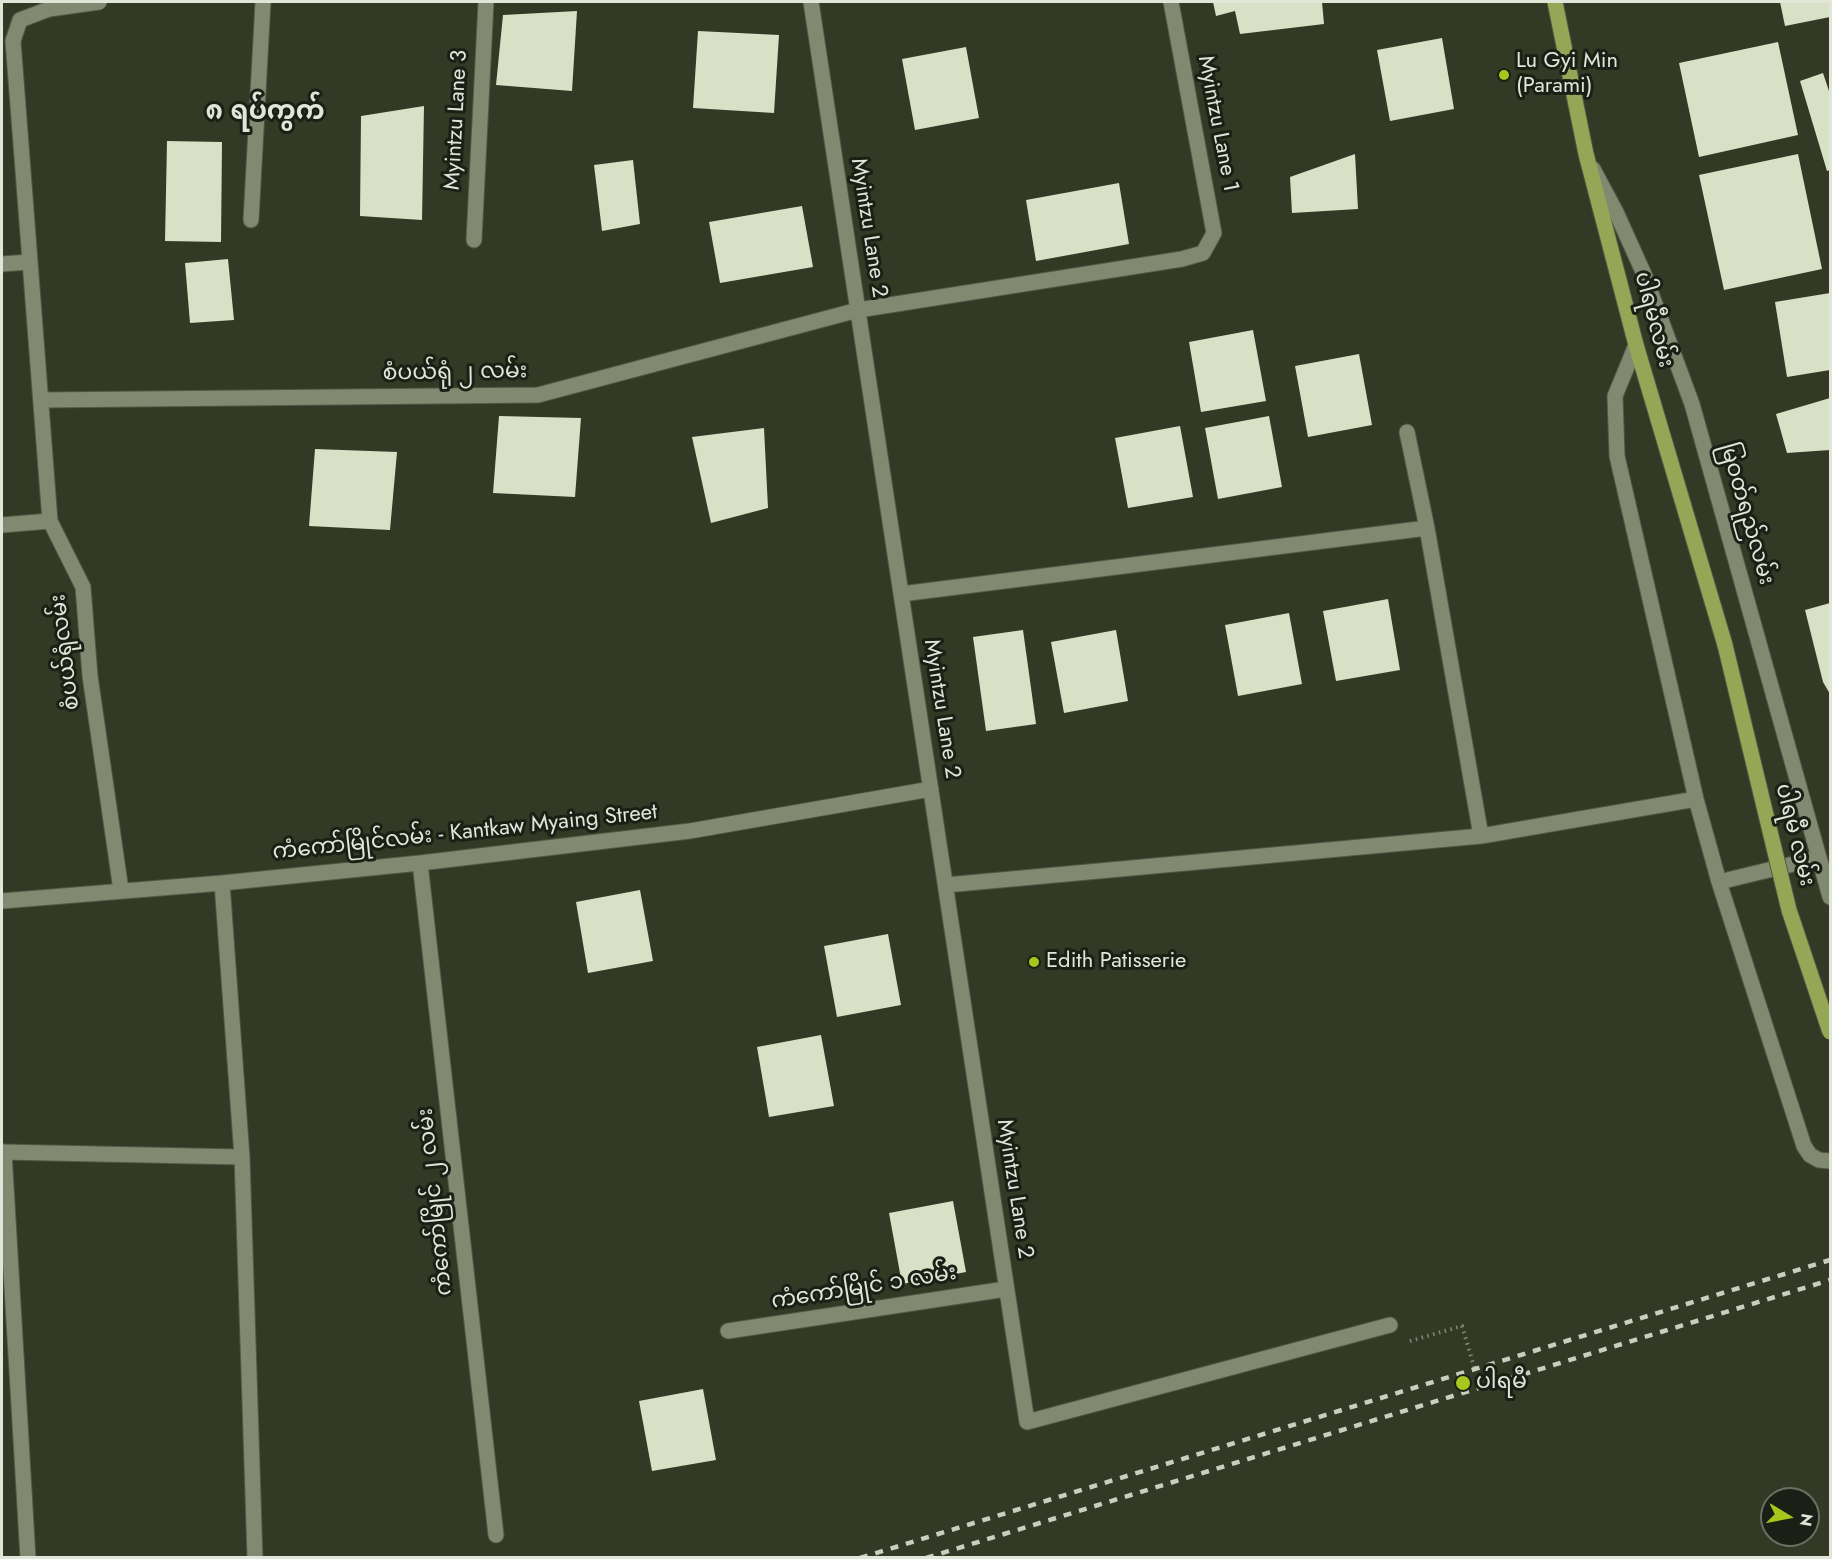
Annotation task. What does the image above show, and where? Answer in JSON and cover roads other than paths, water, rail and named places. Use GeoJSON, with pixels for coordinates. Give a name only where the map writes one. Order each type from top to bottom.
{"type":"FeatureCollection","features":[{"type":"Feature","properties":{"kind":"main road","name":"ပါရမီလမ်း"},"geometry":{"type":"LineString","coordinates":[[1555,2],[1586,154],[1636,345],[1725,645]]}},
{"type":"Feature","properties":{"kind":"main road","name":"ပါရမီ လမ်း"},"geometry":{"type":"LineString","coordinates":[[1725,645],[1789,910],[1830,1032]]}},
{"type":"Feature","properties":{"kind":"street","name":"စံပယ်ရုံလမ်း"},"geometry":{"type":"LineString","coordinates":[[99,2],[49,9],[20,20],[13,40],[50,521],[83,587],[90,676],[121,890]]}},
{"type":"Feature","properties":{"kind":"street"},"geometry":{"type":"LineString","coordinates":[[251,220],[263,2]]}},
{"type":"Feature","properties":{"kind":"street","name":"Myintzu Lane 3"},"geometry":{"type":"LineString","coordinates":[[474,240],[486,2]]}},
{"type":"Feature","properties":{"kind":"street","name":"Myintzu Lane 2"},"geometry":{"type":"LineString","coordinates":[[811,2],[1027,1422],[1390,1325]]}},
{"type":"Feature","properties":{"kind":"street","name":"Myintzu Lane 1"},"geometry":{"type":"LineString","coordinates":[[1171,2],[1214,233],[1203,253]]}},
{"type":"Feature","properties":{"kind":"street","name":"မြဝတ်ရည်လမ်း"},"geometry":{"type":"LineString","coordinates":[[1586,154],[1644,273],[1692,404],[1830,897]]}},
{"type":"Feature","properties":{"kind":"street","name":"စံပယ်ရုံ ၂ လမ်း"},"geometry":{"type":"LineString","coordinates":[[42,400],[538,395],[858,310],[1170,261],[1203,253]]}},
{"type":"Feature","properties":{"kind":"street"},"geometry":{"type":"LineString","coordinates":[[2,264],[29,262]]}},
{"type":"Feature","properties":{"kind":"street"},"geometry":{"type":"LineString","coordinates":[[1636,345],[1615,396],[1617,456],[1696,799],[1719,882],[1804,1146],[1810,1155],[1819,1160],[1830,1161]]}},
{"type":"Feature","properties":{"kind":"street"},"geometry":{"type":"LineString","coordinates":[[1407,432],[1481,836]]}},
{"type":"Feature","properties":{"kind":"street"},"geometry":{"type":"LineString","coordinates":[[2,525],[50,521]]}},
{"type":"Feature","properties":{"kind":"street"},"geometry":{"type":"LineString","coordinates":[[901,594],[1426,528]]}},
{"type":"Feature","properties":{"kind":"street","name":"ကံကော်မြိုင်လမ်း - Kantkaw Myaing Street"},"geometry":{"type":"LineString","coordinates":[[2,901],[222,883],[690,831],[931,789]]}},
{"type":"Feature","properties":{"kind":"street"},"geometry":{"type":"LineString","coordinates":[[945,885],[1481,836],[1696,799]]}},
{"type":"Feature","properties":{"kind":"street"},"geometry":{"type":"LineString","coordinates":[[1719,882],[1818,858]]}},
{"type":"Feature","properties":{"kind":"street","name":"ကံကော်မြိုင် ၂ လမ်း"},"geometry":{"type":"LineString","coordinates":[[420,862],[496,1535]]}},
{"type":"Feature","properties":{"kind":"street"},"geometry":{"type":"LineString","coordinates":[[222,883],[242,1157],[255,1557]]}},
{"type":"Feature","properties":{"kind":"street"},"geometry":{"type":"LineString","coordinates":[[28,1557],[3,1152],[242,1157]]}},
{"type":"Feature","properties":{"kind":"street","name":"ကံကော်မြိုင် ၁ လမ်း"},"geometry":{"type":"LineString","coordinates":[[728,1331],[1006,1288]]}},
{"type":"Feature","properties":{"kind":"railway"},"geometry":{"type":"LineString","coordinates":[[860,1558],[1830,1260]]}},
{"type":"Feature","properties":{"kind":"railway"},"geometry":{"type":"LineString","coordinates":[[926,1558],[1830,1280]]}},
{"type":"Feature","properties":{"kind":"place","name":"Lu Gyi Min (Parami)"},"geometry":{"type":"Point","coordinates":[1504,75]}},
{"type":"Feature","properties":{"kind":"place","name":"Edith Patisserie"},"geometry":{"type":"Point","coordinates":[1034,962]}},
{"type":"Feature","properties":{"kind":"place","name":"ပါရမီ"},"geometry":{"type":"Point","coordinates":[1463,1383]}},
{"type":"Feature","properties":{"kind":"district","name":"၈ ရပ်ကွက်"},"geometry":{"type":"Point","coordinates":[265,113]}}]}
